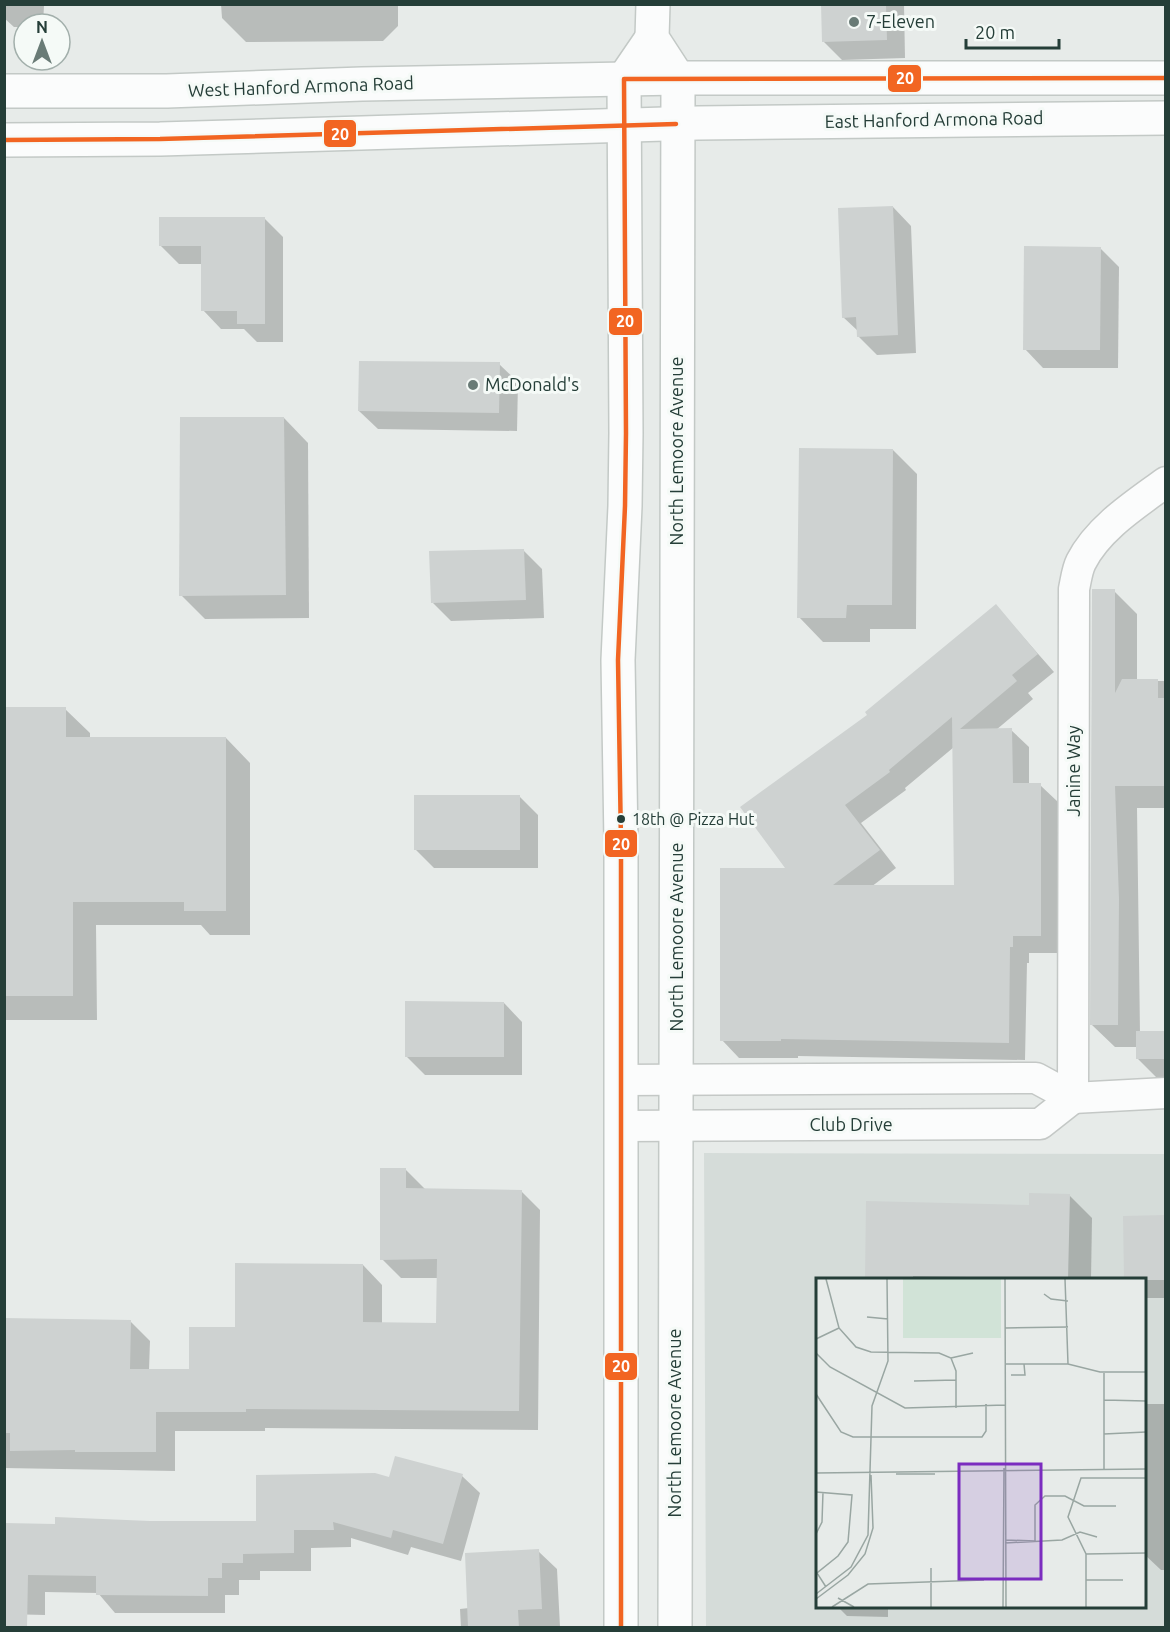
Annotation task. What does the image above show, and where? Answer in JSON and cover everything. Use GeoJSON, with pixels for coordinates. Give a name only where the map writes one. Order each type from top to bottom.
{"type":"FeatureCollection","features":[{"type":"Feature","properties":{"kind":"main road"},"geometry":{"type":"LineString","coordinates":[[653,4],[652,38],[678,78]]}},
{"type":"Feature","properties":{"kind":"main road"},"geometry":{"type":"LineString","coordinates":[[611,79],[652,38]]}},
{"type":"Feature","properties":{"kind":"main road","name":"North Lemoore Avenue"},"geometry":{"type":"LineString","coordinates":[[675,1628],[676,505],[691,124],[678,78]]}},
{"type":"Feature","properties":{"kind":"main road"},"geometry":{"type":"LineString","coordinates":[[611,79],[1166,78]]}},
{"type":"Feature","properties":{"kind":"main road"},"geometry":{"type":"LineString","coordinates":[[611,79],[625,126],[625,506],[618,660],[621,843],[621,1628]]}},
{"type":"Feature","properties":{"kind":"main road","name":"West Hanford Armona Road"},"geometry":{"type":"LineString","coordinates":[[4,91],[167,91],[611,79]]}},
{"type":"Feature","properties":{"kind":"main road"},"geometry":{"type":"LineString","coordinates":[[361,133],[362,84]]}},
{"type":"Feature","properties":{"kind":"main road","name":"East Hanford Armona Road"},"geometry":{"type":"LineString","coordinates":[[691,124],[1166,118]]}},
{"type":"Feature","properties":{"kind":"main road"},"geometry":{"type":"LineString","coordinates":[[4,140],[160,139],[691,124]]}},
{"type":"Feature","properties":{"kind":"main road"},"geometry":{"type":"LineString","coordinates":[[625,506],[676,505]]}},
{"type":"Feature","properties":{"kind":"street","name":"Janine Way"},"geometry":{"type":"LineString","coordinates":[[1073,1098],[1074,589],[1080,563],[1093,544],[1122,514],[1166,482]]}},
{"type":"Feature","properties":{"kind":"street"},"geometry":{"type":"LineString","coordinates":[[621,1080],[1036,1078],[1073,1098],[1166,1093]]}},
{"type":"Feature","properties":{"kind":"street","name":"Club Drive"},"geometry":{"type":"LineString","coordinates":[[621,1126],[1040,1124],[1073,1098]]}},
{"type":"Feature","properties":{"kind":"shaded area"},"geometry":{"type":"Polygon","coordinates":[[[704,1153],[1165,1154],[1165,1627],[706,1627],[704,1153]]]}},
{"type":"Feature","properties":{"kind":"building","name":"7-Eleven"},"geometry":{"type":"Polygon","coordinates":[[[821,4],[886,4],[887,40],[822,42],[821,4]]]}},
{"type":"Feature","properties":{"kind":"building"},"geometry":{"type":"Polygon","coordinates":[[[893,206],[898,335],[857,337],[856,317],[842,318],[838,208],[893,206]]]}},
{"type":"Feature","properties":{"kind":"building"},"geometry":{"type":"Polygon","coordinates":[[[159,217],[265,217],[265,324],[237,324],[237,311],[201,311],[201,246],[159,246],[159,217]]]}},
{"type":"Feature","properties":{"kind":"building"},"geometry":{"type":"Polygon","coordinates":[[[1024,246],[1101,247],[1100,350],[1023,350],[1024,246]]]}},
{"type":"Feature","properties":{"kind":"building"},"geometry":{"type":"Polygon","coordinates":[[[359,361],[500,362],[499,413],[358,411],[359,361]]]}},
{"type":"Feature","properties":{"kind":"building"},"geometry":{"type":"Polygon","coordinates":[[[180,417],[284,417],[286,595],[179,596],[180,417]]]}},
{"type":"Feature","properties":{"kind":"building"},"geometry":{"type":"Polygon","coordinates":[[[799,448],[893,449],[892,605],[847,605],[846,618],[797,618],[799,448]]]}},
{"type":"Feature","properties":{"kind":"building"},"geometry":{"type":"Polygon","coordinates":[[[524,549],[526,600],[431,603],[429,551],[524,549]]]}},
{"type":"Feature","properties":{"kind":"building"},"geometry":{"type":"Polygon","coordinates":[[[1092,589],[1115,589],[1115,693],[1122,679],[1158,679],[1158,698],[1166,698],[1166,786],[1115,786],[1119,899],[1118,1025],[1090,1025],[1092,589]]]}},
{"type":"Feature","properties":{"kind":"building"},"geometry":{"type":"Polygon","coordinates":[[[996,604],[1038,654],[1012,675],[1017,681],[960,729],[1012,728],[1013,783],[1041,783],[1041,936],[1013,936],[1013,947],[1010,947],[1009,1043],[781,1039],[781,1041],[720,1041],[720,868],[785,868],[740,807],[867,715],[865,712],[996,604]],[[952,717],[889,770],[890,772],[845,805],[880,850],[833,885],[954,885],[952,717]]]}},
{"type":"Feature","properties":{"kind":"building"},"geometry":{"type":"Polygon","coordinates":[[[4,707],[66,707],[66,737],[226,737],[226,911],[184,911],[184,902],[73,902],[73,996],[4,996],[4,707]]]}},
{"type":"Feature","properties":{"kind":"building"},"geometry":{"type":"Polygon","coordinates":[[[414,795],[520,795],[520,850],[414,850],[414,795]]]}},
{"type":"Feature","properties":{"kind":"building"},"geometry":{"type":"Polygon","coordinates":[[[405,1001],[504,1002],[504,1057],[405,1057],[405,1001]]]}},
{"type":"Feature","properties":{"kind":"building"},"geometry":{"type":"Polygon","coordinates":[[[1136,1031],[1166,1031],[1166,1059],[1136,1059],[1136,1031]]]}},
{"type":"Feature","properties":{"kind":"building"},"geometry":{"type":"Polygon","coordinates":[[[380,1168],[406,1168],[406,1188],[522,1190],[519,1411],[246,1409],[246,1412],[156,1412],[156,1452],[10,1451],[10,1433],[4,1433],[4,1318],[131,1320],[130,1369],[189,1369],[189,1327],[235,1327],[235,1263],[363,1264],[363,1322],[436,1323],[437,1259],[380,1260],[380,1168]]]}},
{"type":"Feature","properties":{"kind":"building"},"geometry":{"type":"Polygon","coordinates":[[[1029,1193],[1070,1194],[1068,1278],[913,1276],[913,1278],[865,1278],[866,1201],[1029,1205],[1029,1193]]]}},
{"type":"Feature","properties":{"kind":"building"},"geometry":{"type":"Polygon","coordinates":[[[1166,1215],[1166,1280],[1124,1278],[1123,1216],[1166,1215]]]}},
{"type":"Feature","properties":{"kind":"building"},"geometry":{"type":"Polygon","coordinates":[[[395,1456],[463,1474],[443,1544],[393,1530],[391,1538],[333,1522],[334,1530],[294,1530],[294,1553],[243,1554],[243,1563],[222,1563],[222,1578],[208,1578],[208,1596],[96,1595],[96,1576],[28,1575],[27,1628],[4,1628],[4,1523],[55,1524],[55,1517],[150,1521],[256,1521],[256,1475],[375,1473],[389,1477],[395,1456]]]}},
{"type":"Feature","properties":{"kind":"building"},"geometry":{"type":"Polygon","coordinates":[[[539,1549],[542,1609],[518,1610],[519,1628],[468,1628],[465,1553],[539,1549]]]}},
{"type":"Feature","properties":{"kind":"transit line","name":"20"},"geometry":{"type":"LineString","coordinates":[[621,1628],[621,843],[618,660],[626,433],[624,79],[1166,78]]}},
{"type":"Feature","properties":{"kind":"transit line","name":"20"},"geometry":{"type":"LineString","coordinates":[[4,140],[160,139],[676,124]]}},
{"type":"Feature","properties":{"kind":"place","name":"7-Eleven"},"geometry":{"type":"Point","coordinates":[854,22]}},
{"type":"Feature","properties":{"kind":"place","name":"McDonald's"},"geometry":{"type":"Point","coordinates":[473,385]}},
{"type":"Feature","properties":{"kind":"place","name":"18th @ Pizza Hut"},"geometry":{"type":"Point","coordinates":[621,819]}}]}
